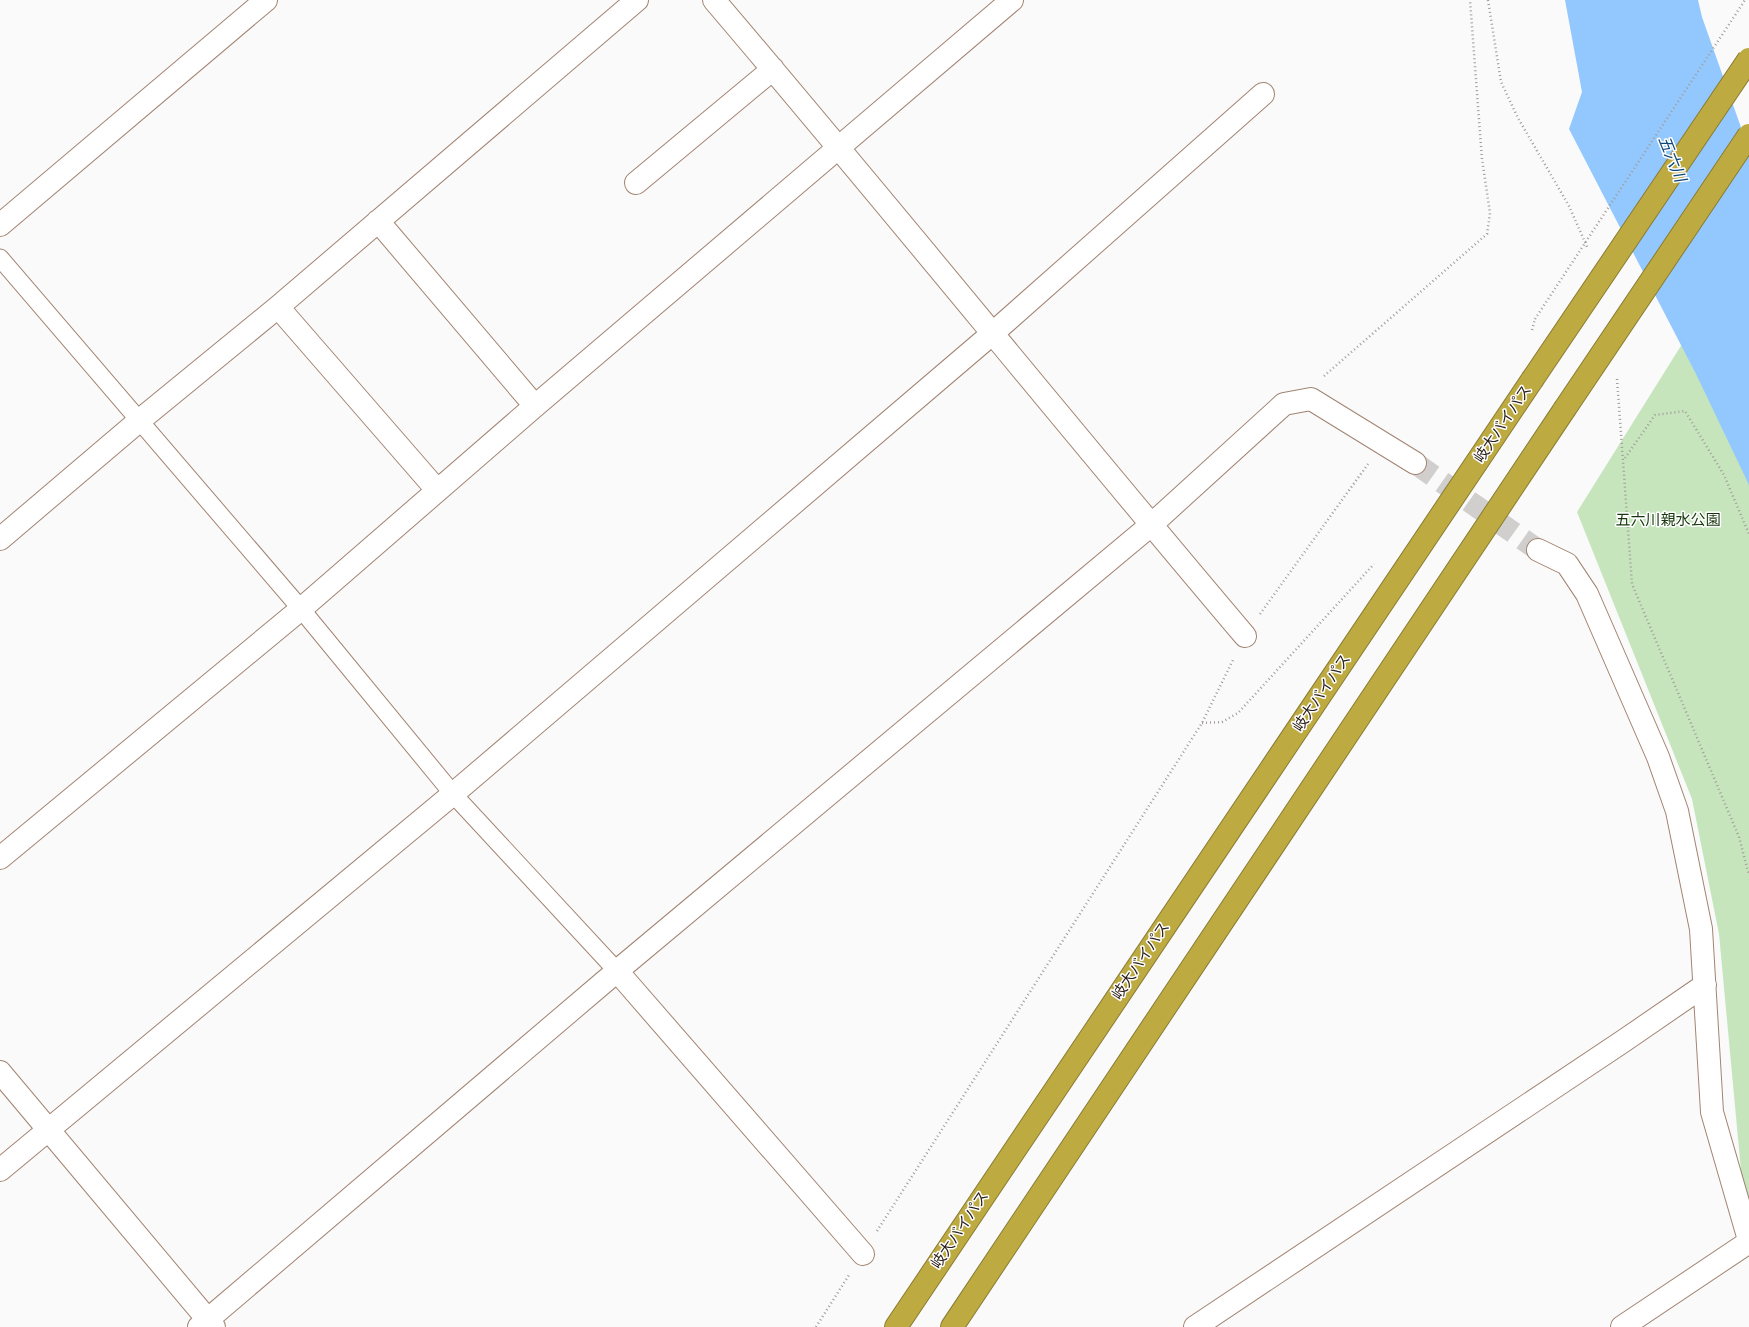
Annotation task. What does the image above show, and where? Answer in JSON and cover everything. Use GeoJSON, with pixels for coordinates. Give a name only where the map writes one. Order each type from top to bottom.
{"type":"FeatureCollection","features":[{"type":"Feature","properties":{"kind":"highway","name":"岐大バイパス"},"geometry":{"type":"LineString","coordinates":[[896,1327],[1749,59]]}},
{"type":"Feature","properties":{"kind":"highway"},"geometry":{"type":"LineString","coordinates":[[952,1327],[1749,135]]}},
{"type":"Feature","properties":{"kind":"street"},"geometry":{"type":"LineString","coordinates":[[0,225],[266,0]]}},
{"type":"Feature","properties":{"kind":"street"},"geometry":{"type":"LineString","coordinates":[[0,539],[140,420],[278,307],[637,0]]}},
{"type":"Feature","properties":{"kind":"street"},"geometry":{"type":"LineString","coordinates":[[714,0],[839,146],[1150,525],[1245,636]]}},
{"type":"Feature","properties":{"kind":"street"},"geometry":{"type":"LineString","coordinates":[[0,858],[301,609],[535,406],[1012,0]]}},
{"type":"Feature","properties":{"kind":"street"},"geometry":{"type":"LineString","coordinates":[[636,183],[773,69]]}},
{"type":"Feature","properties":{"kind":"street"},"geometry":{"type":"LineString","coordinates":[[0,1170],[49,1131],[453,794],[993,333],[1263,94]]}},
{"type":"Feature","properties":{"kind":"street"},"geometry":{"type":"LineString","coordinates":[[378,221],[535,406]]}},
{"type":"Feature","properties":{"kind":"street"},"geometry":{"type":"LineString","coordinates":[[278,307],[437,490]]}},
{"type":"Feature","properties":{"kind":"street"},"geometry":{"type":"LineString","coordinates":[[0,1072],[207,1324],[617,971],[1150,525],[1284,404],[1311,400],[1415,463]]}},
{"type":"Feature","properties":{"kind":"street"},"geometry":{"type":"LineString","coordinates":[[1538,550],[1567,564],[1587,594],[1658,757],[1677,810],[1701,929],[1712,1112],[1749,1241],[1622,1327]]}},
{"type":"Feature","properties":{"kind":"street"},"geometry":{"type":"LineString","coordinates":[[617,971],[863,1254]]}},
{"type":"Feature","properties":{"kind":"street"},"geometry":{"type":"LineString","coordinates":[[1195,1327],[1705,985]]}},
{"type":"Feature","properties":{"kind":"lane"},"geometry":{"type":"LineString","coordinates":[[0,258],[301,609],[453,794],[617,971]]}},
{"type":"Feature","properties":{"kind":"path"},"geometry":{"type":"LineString","coordinates":[[1311,400],[1317,382],[1487,234],[1490,214],[1482,159],[1470,0]]}},
{"type":"Feature","properties":{"kind":"path"},"geometry":{"type":"LineString","coordinates":[[1488,0],[1501,82],[1518,118],[1569,206],[1588,249]]}},
{"type":"Feature","properties":{"kind":"path"},"geometry":{"type":"LineString","coordinates":[[1531,332],[1535,318],[1745,0]]}},
{"type":"Feature","properties":{"kind":"path"},"geometry":{"type":"LineString","coordinates":[[1617,371],[1632,584],[1739,837],[1749,875]]}},
{"type":"Feature","properties":{"kind":"path"},"geometry":{"type":"LineString","coordinates":[[1624,459],[1656,415],[1685,411],[1724,475],[1749,534]]}},
{"type":"Feature","properties":{"kind":"path"},"geometry":{"type":"LineString","coordinates":[[816,1327],[1202,723],[1245,636],[1383,443]]}},
{"type":"Feature","properties":{"kind":"path"},"geometry":{"type":"LineString","coordinates":[[1202,723],[1222,722],[1238,713],[1375,563]]}},
{"type":"Feature","properties":{"kind":"green space","name":"五六川親水公園"},"geometry":{"type":"Polygon","coordinates":[[[1749,237],[1749,1206],[1743,1192],[1719,934],[1692,799],[1577,512],[1749,237]]]}},
{"type":"Feature","properties":{"kind":"water","name":"五六川"},"geometry":{"type":"Polygon","coordinates":[[[1565,0],[1698,0],[1702,17],[1749,150],[1749,485],[1696,374],[1569,129],[1582,92],[1565,0]]]}},
{"type":"Feature","properties":{"kind":"tunnel"},"geometry":{"type":"LineString","coordinates":[[1415,463],[1538,550]]}}]}
